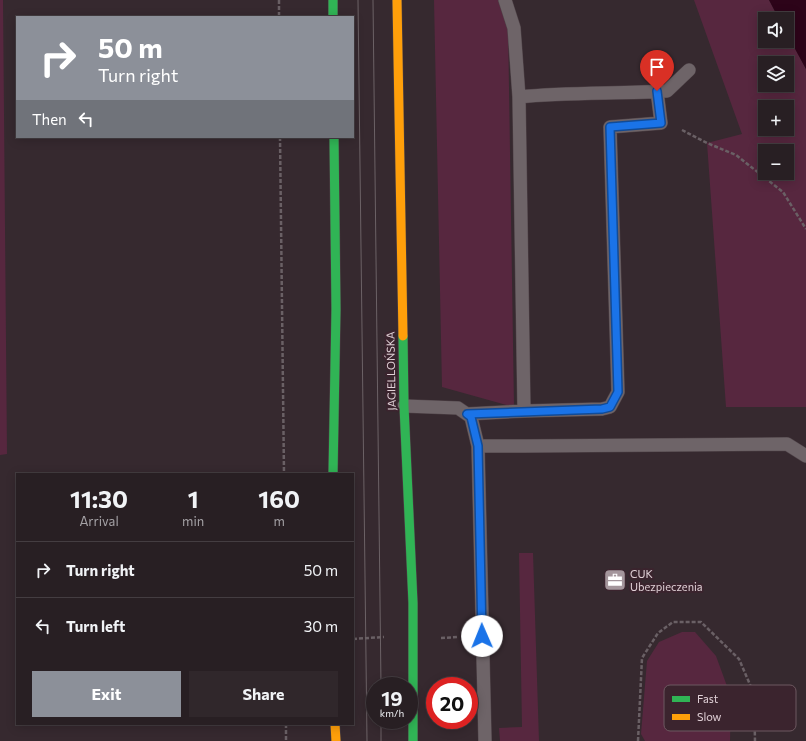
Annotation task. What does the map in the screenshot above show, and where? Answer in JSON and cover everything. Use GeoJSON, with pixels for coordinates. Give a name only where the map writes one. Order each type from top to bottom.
{"type":"FeatureCollection","features":[{"type":"Feature","properties":{"kind":"main road"},"geometry":{"type":"LineString","coordinates":[[333,0],[333,16]]}},
{"type":"Feature","properties":{"kind":"main road","name":"JAGIELLOŃSKA"},"geometry":{"type":"LineString","coordinates":[[397,0],[404,406],[414,637],[413,741]]}},
{"type":"Feature","properties":{"kind":"main road"},"geometry":{"type":"LineString","coordinates":[[333,473],[336,309],[334,138]]}},
{"type":"Feature","properties":{"kind":"main road"},"geometry":{"type":"LineString","coordinates":[[335,725],[336,741]]}},
{"type":"Feature","properties":{"kind":"lane"},"geometry":{"type":"LineString","coordinates":[[505,0],[514,28],[519,97],[524,411]]}},
{"type":"Feature","properties":{"kind":"lane"},"geometry":{"type":"LineString","coordinates":[[519,97],[550,94],[602,94],[667,91],[689,70]]}},
{"type":"Feature","properties":{"kind":"lane"},"geometry":{"type":"LineString","coordinates":[[467,414],[610,407],[618,392],[610,127],[661,123],[657,91]]}},
{"type":"Feature","properties":{"kind":"lane"},"geometry":{"type":"LineString","coordinates":[[404,406],[458,408],[471,417],[478,446],[485,741]]}},
{"type":"Feature","properties":{"kind":"lane"},"geometry":{"type":"LineString","coordinates":[[478,446],[787,444],[806,456]]}},
{"type":"Feature","properties":{"kind":"path"},"geometry":{"type":"LineString","coordinates":[[279,0],[279,16]]}},
{"type":"Feature","properties":{"kind":"path"},"geometry":{"type":"LineString","coordinates":[[661,123],[681,129],[706,143],[736,155],[783,192],[806,229]]}},
{"type":"Feature","properties":{"kind":"path"},"geometry":{"type":"LineString","coordinates":[[280,138],[284,473]]}},
{"type":"Feature","properties":{"kind":"path"},"geometry":{"type":"LineString","coordinates":[[638,741],[642,658],[658,633],[674,622],[701,622],[739,659],[750,685]]}},
{"type":"Feature","properties":{"kind":"path"},"geometry":{"type":"LineString","coordinates":[[414,637],[433,638],[482,636]]}},
{"type":"Feature","properties":{"kind":"path"},"geometry":{"type":"LineString","coordinates":[[286,725],[286,741]]}},
{"type":"Feature","properties":{"kind":"path"},"geometry":{"type":"LineString","coordinates":[[755,731],[755,741]]}},
{"type":"Feature","properties":{"kind":"shaded area"},"geometry":{"type":"Polygon","coordinates":[[[0,0],[3,0],[7,454],[0,455],[0,0]]]}},
{"type":"Feature","properties":{"kind":"shaded area"},"geometry":{"type":"Polygon","coordinates":[[[434,0],[499,0],[508,24],[514,407],[442,387],[434,0]]]}},
{"type":"Feature","properties":{"kind":"shaded area"},"geometry":{"type":"Polygon","coordinates":[[[694,0],[769,0],[775,12],[758,12],[758,48],[794,47],[806,69],[806,407],[726,407],[707,143],[742,134],[694,0]]]}},
{"type":"Feature","properties":{"kind":"shaded area"},"geometry":{"type":"Polygon","coordinates":[[[769,0],[806,0],[806,69],[794,47],[794,12],[775,12],[769,0]]]}},
{"type":"Feature","properties":{"kind":"shaded area"},"geometry":{"type":"Polygon","coordinates":[[[519,553],[533,553],[539,741],[500,741],[499,728],[522,727],[519,553]]]}},
{"type":"Feature","properties":{"kind":"shaded area"},"geometry":{"type":"Polygon","coordinates":[[[682,632],[695,632],[716,656],[727,685],[664,685],[664,731],[730,731],[730,741],[645,741],[641,734],[647,661],[659,642],[682,632]]]}},
{"type":"Feature","properties":{"kind":"tram line"},"geometry":{"type":"LineString","coordinates":[[358,0],[367,741]]}},
{"type":"Feature","properties":{"kind":"tram line"},"geometry":{"type":"LineString","coordinates":[[373,0],[381,677]]}},
{"type":"Feature","properties":{"kind":"tram line"},"geometry":{"type":"LineString","coordinates":[[381,729],[381,741]]}},
{"type":"Feature","properties":{"kind":"traffic: fast"},"geometry":{"type":"LineString","coordinates":[[333,0],[333,16]]}},
{"type":"Feature","properties":{"kind":"traffic: fast"},"geometry":{"type":"LineString","coordinates":[[333,473],[336,309],[334,138]]}},
{"type":"Feature","properties":{"kind":"traffic: fast"},"geometry":{"type":"LineString","coordinates":[[403,336],[404,406],[413,603],[413,741]]}},
{"type":"Feature","properties":{"kind":"traffic: slow"},"geometry":{"type":"LineString","coordinates":[[397,0],[403,336]]}},
{"type":"Feature","properties":{"kind":"traffic: slow"},"geometry":{"type":"LineString","coordinates":[[335,725],[336,741]]}},
{"type":"Feature","properties":{"kind":"place","name":"CUK Ubezpieczenia"},"geometry":{"type":"Point","coordinates":[615,580]}},
{"type":"Feature","properties":{"kind":"route"},"geometry":{"type":"LineString","coordinates":[[482,636],[478,446],[471,417],[467,414],[602,409],[610,407],[618,392],[610,127],[661,123],[657,91]]}}]}
